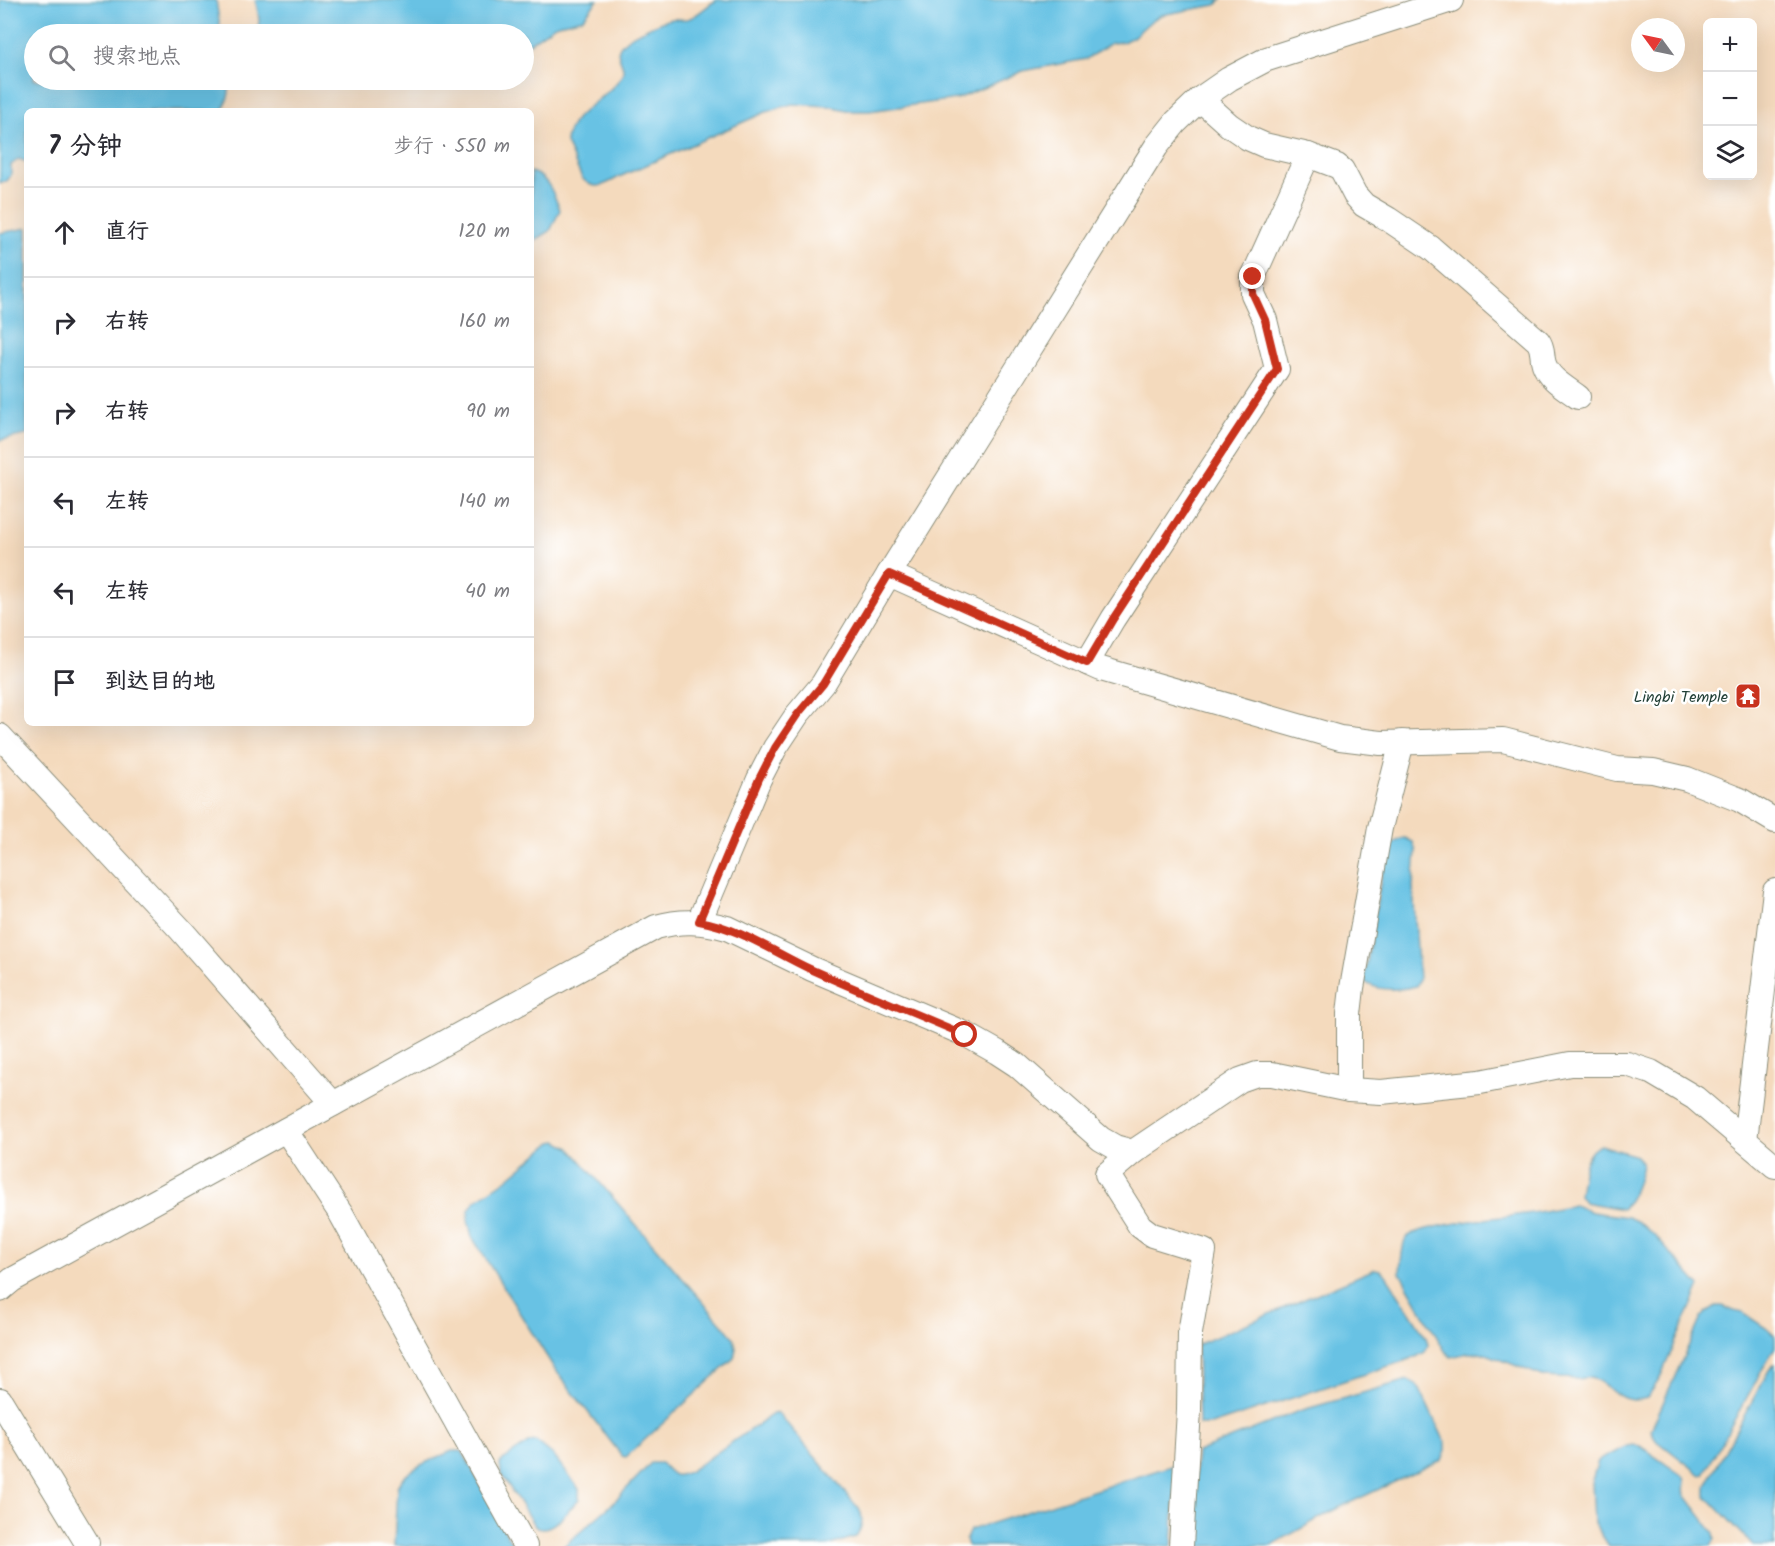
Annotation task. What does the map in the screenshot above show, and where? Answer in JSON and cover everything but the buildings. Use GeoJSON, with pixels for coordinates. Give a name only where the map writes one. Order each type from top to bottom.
{"type":"FeatureCollection","features":[{"type":"Feature","properties":{"kind":"street"},"geometry":{"type":"LineString","coordinates":[[699,921],[759,779],[775,748],[797,715],[823,684],[889,574],[1156,147],[1176,122],[1200,99],[1229,79],[1267,59],[1451,0]]}},
{"type":"Feature","properties":{"kind":"street"},"geometry":{"type":"LineString","coordinates":[[1200,99],[1229,125],[1248,138],[1263,145],[1308,155],[1342,170],[1355,195],[1364,205],[1431,248],[1538,341],[1543,347],[1542,361],[1549,373],[1578,397]]}},
{"type":"Feature","properties":{"kind":"street"},"geometry":{"type":"LineString","coordinates":[[1087,663],[1113,619],[1277,369],[1265,320],[1253,294],[1253,277],[1308,155]]}},
{"type":"Feature","properties":{"kind":"street"},"geometry":{"type":"LineString","coordinates":[[889,574],[1101,669],[1340,738],[1381,743],[1503,740],[1617,769],[1653,771],[1687,779],[1740,800],[1775,821]]}},
{"type":"Feature","properties":{"kind":"street"},"geometry":{"type":"LineString","coordinates":[[0,736],[181,930],[333,1104]]}},
{"type":"Feature","properties":{"kind":"street"},"geometry":{"type":"LineString","coordinates":[[1349,1090],[1349,1014],[1352,988],[1380,828],[1402,742]]}},
{"type":"Feature","properties":{"kind":"street"},"geometry":{"type":"LineString","coordinates":[[1745,1140],[1775,891]]}},
{"type":"Feature","properties":{"kind":"street"},"geometry":{"type":"LineString","coordinates":[[0,1290],[12,1280],[656,927],[677,922],[699,921],[727,928],[812,969],[965,1035],[1017,1065],[1101,1139],[1115,1147],[1133,1152]]}},
{"type":"Feature","properties":{"kind":"street"},"geometry":{"type":"LineString","coordinates":[[1181,1546],[1189,1410],[1190,1333],[1204,1251],[1152,1235],[1135,1221],[1107,1174],[1133,1152],[1248,1076],[1272,1074],[1349,1090],[1381,1092],[1480,1082],[1570,1064],[1627,1064],[1651,1072],[1679,1087],[1711,1110],[1775,1166]]}},
{"type":"Feature","properties":{"kind":"street"},"geometry":{"type":"LineString","coordinates":[[286,1130],[341,1214],[525,1546]]}},
{"type":"Feature","properties":{"kind":"street"},"geometry":{"type":"LineString","coordinates":[[0,1400],[87,1543]]}},
{"type":"Feature","properties":{"kind":"water"},"geometry":{"type":"Polygon","coordinates":[[[0,0],[216,0],[220,24],[24,24],[24,90],[229,90],[229,92],[224,108],[24,108],[24,161],[19,159],[11,165],[11,175],[7,181],[0,183],[0,0]]]}},
{"type":"Feature","properties":{"kind":"water"},"geometry":{"type":"Polygon","coordinates":[[[255,0],[598,0],[583,18],[555,25],[534,40],[534,24],[258,24],[255,0]]]}},
{"type":"Feature","properties":{"kind":"water"},"geometry":{"type":"Polygon","coordinates":[[[717,0],[1222,0],[1216,5],[1161,15],[1133,37],[1123,42],[1111,43],[1086,59],[1023,71],[957,99],[869,111],[792,104],[766,112],[604,185],[595,186],[586,182],[566,143],[568,132],[580,115],[607,93],[621,77],[623,67],[618,50],[626,40],[641,31],[672,19],[690,18],[717,0]]]}},
{"type":"Feature","properties":{"kind":"water"},"geometry":{"type":"Polygon","coordinates":[[[534,173],[547,182],[560,210],[550,231],[534,241],[534,173]]]}},
{"type":"Feature","properties":{"kind":"water"},"geometry":{"type":"Polygon","coordinates":[[[24,229],[24,436],[0,440],[0,233],[24,229]]]}},
{"type":"Feature","properties":{"kind":"water"},"geometry":{"type":"Polygon","coordinates":[[[1405,838],[1413,842],[1416,851],[1413,886],[1419,980],[1416,986],[1396,989],[1375,987],[1364,981],[1384,861],[1394,843],[1405,838]]]}},
{"type":"Feature","properties":{"kind":"water"},"geometry":{"type":"Polygon","coordinates":[[[557,1141],[570,1148],[734,1338],[736,1348],[734,1358],[626,1457],[622,1456],[554,1368],[472,1237],[468,1220],[469,1210],[475,1201],[506,1180],[552,1142],[557,1141]]]}},
{"type":"Feature","properties":{"kind":"water"},"geometry":{"type":"Polygon","coordinates":[[[1601,1145],[1636,1156],[1642,1164],[1635,1188],[1622,1209],[1584,1202],[1579,1195],[1587,1159],[1595,1148],[1601,1145]]]}},
{"type":"Feature","properties":{"kind":"water"},"geometry":{"type":"Polygon","coordinates":[[[1574,1205],[1592,1212],[1628,1217],[1638,1222],[1654,1235],[1700,1286],[1659,1380],[1647,1398],[1630,1400],[1623,1398],[1591,1377],[1578,1379],[1545,1377],[1484,1353],[1468,1353],[1451,1357],[1445,1351],[1400,1273],[1405,1240],[1414,1233],[1443,1225],[1574,1205]]]}},
{"type":"Feature","properties":{"kind":"water"},"geometry":{"type":"Polygon","coordinates":[[[1375,1269],[1386,1275],[1426,1337],[1428,1345],[1425,1352],[1416,1357],[1211,1425],[1199,1425],[1197,1345],[1375,1269]]]}},
{"type":"Feature","properties":{"kind":"water"},"geometry":{"type":"Polygon","coordinates":[[[1716,1306],[1743,1313],[1766,1328],[1775,1336],[1775,1347],[1704,1474],[1701,1475],[1655,1439],[1651,1430],[1701,1318],[1716,1306]]]}},
{"type":"Feature","properties":{"kind":"water"},"geometry":{"type":"Polygon","coordinates":[[[1775,1364],[1775,1546],[1754,1546],[1706,1496],[1706,1486],[1769,1370],[1775,1364]]]}},
{"type":"Feature","properties":{"kind":"water"},"geometry":{"type":"Polygon","coordinates":[[[1408,1380],[1419,1388],[1446,1444],[1442,1460],[1334,1510],[1270,1546],[1189,1546],[1197,1452],[1299,1411],[1408,1380]]]}},
{"type":"Feature","properties":{"kind":"water"},"geometry":{"type":"Polygon","coordinates":[[[778,1413],[859,1509],[861,1523],[855,1537],[828,1546],[564,1546],[610,1506],[651,1463],[661,1463],[674,1475],[690,1471],[773,1414],[778,1413]]]}},
{"type":"Feature","properties":{"kind":"water"},"geometry":{"type":"Polygon","coordinates":[[[536,1441],[553,1455],[579,1489],[579,1499],[558,1521],[546,1528],[534,1525],[501,1474],[500,1464],[503,1460],[530,1442],[536,1441]]]}},
{"type":"Feature","properties":{"kind":"water"},"geometry":{"type":"Polygon","coordinates":[[[1627,1446],[1640,1446],[1684,1477],[1685,1495],[1714,1533],[1715,1539],[1711,1546],[1609,1546],[1594,1523],[1592,1480],[1598,1461],[1627,1446]]]}},
{"type":"Feature","properties":{"kind":"water"},"geometry":{"type":"Polygon","coordinates":[[[452,1451],[462,1451],[513,1546],[394,1546],[397,1487],[401,1480],[414,1469],[452,1451]]]}},
{"type":"Feature","properties":{"kind":"water"},"geometry":{"type":"Polygon","coordinates":[[[1177,1464],[1172,1546],[968,1546],[966,1539],[970,1530],[1177,1464]]]}},
{"type":"Feature","properties":{"kind":"place","name":"Lingbi Temple"},"geometry":{"type":"Point","coordinates":[1748,696]}},
{"type":"Feature","properties":{"kind":"route"},"geometry":{"type":"LineString","coordinates":[[965,1035],[812,969],[741,934],[699,921],[759,779],[775,748],[785,731],[823,684],[889,574],[1087,663],[1113,619],[1277,369],[1265,320],[1253,294],[1253,277]]}}]}
